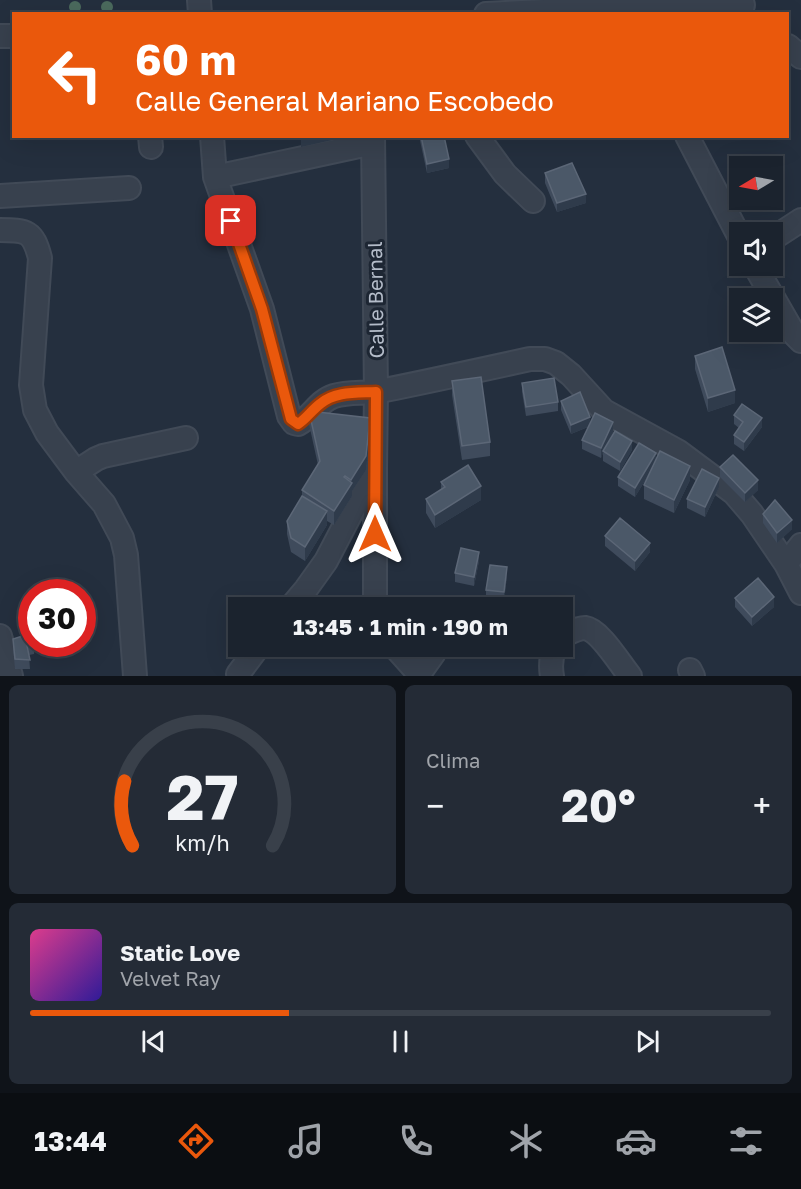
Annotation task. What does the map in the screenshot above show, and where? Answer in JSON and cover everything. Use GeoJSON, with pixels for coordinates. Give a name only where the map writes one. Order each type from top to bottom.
{"type":"FeatureCollection","features":[{"type":"Feature","properties":{"kind":"street"},"geometry":{"type":"LineString","coordinates":[[527,12],[630,7],[744,6]]}},
{"type":"Feature","properties":{"kind":"street"},"geometry":{"type":"LineString","coordinates":[[789,47],[801,57]]}},
{"type":"Feature","properties":{"kind":"street"},"geometry":{"type":"LineString","coordinates":[[212,138],[215,177],[262,309],[291,419],[298,424],[322,402],[341,394],[376,392],[530,359],[545,359],[556,363],[571,375],[604,411],[679,452],[734,493],[752,514],[786,564],[801,594]]}},
{"type":"Feature","properties":{"kind":"street"},"geometry":{"type":"LineString","coordinates":[[478,138],[505,174],[533,201]]}},
{"type":"Feature","properties":{"kind":"street"},"geometry":{"type":"LineString","coordinates":[[688,138],[732,222]]}},
{"type":"Feature","properties":{"kind":"street"},"geometry":{"type":"LineString","coordinates":[[215,177],[373,140]]}},
{"type":"Feature","properties":{"kind":"street","name":"Calle Bernal"},"geometry":{"type":"LineString","coordinates":[[373,140],[376,392],[375,597]]}},
{"type":"Feature","properties":{"kind":"street"},"geometry":{"type":"LineString","coordinates":[[0,196],[129,188]]}},
{"type":"Feature","properties":{"kind":"street"},"geometry":{"type":"LineString","coordinates":[[783,232],[801,220]]}},
{"type":"Feature","properties":{"kind":"street"},"geometry":{"type":"LineString","coordinates":[[10,230],[29,234],[40,258],[32,385],[35,410],[47,433],[76,472],[104,504],[122,538],[126,555],[135,676]]}},
{"type":"Feature","properties":{"kind":"street"},"geometry":{"type":"LineString","coordinates":[[761,276],[794,334],[801,341]]}},
{"type":"Feature","properties":{"kind":"street"},"geometry":{"type":"LineString","coordinates":[[76,472],[103,456],[186,438]]}},
{"type":"Feature","properties":{"kind":"street"},"geometry":{"type":"LineString","coordinates":[[298,597],[326,561],[375,469]]}},
{"type":"Feature","properties":{"kind":"street"},"geometry":{"type":"LineString","coordinates":[[786,564],[801,545]]}},
{"type":"Feature","properties":{"kind":"street"},"geometry":{"type":"LineString","coordinates":[[573,631],[584,628],[597,633],[630,676]]}},
{"type":"Feature","properties":{"kind":"street"},"geometry":{"type":"LineString","coordinates":[[0,636],[11,676]]}},
{"type":"Feature","properties":{"kind":"street"},"geometry":{"type":"LineString","coordinates":[[238,674],[251,657]]}},
{"type":"Feature","properties":{"kind":"street"},"geometry":{"type":"LineString","coordinates":[[404,657],[419,674],[431,657]]}},
{"type":"Feature","properties":{"kind":"street"},"geometry":{"type":"LineString","coordinates":[[552,657],[552,676]]}},
{"type":"Feature","properties":{"kind":"building"},"geometry":{"type":"Polygon","coordinates":[[[421,138],[444,138],[449,159],[427,164],[421,138]]]}},
{"type":"Feature","properties":{"kind":"building"},"geometry":{"type":"Polygon","coordinates":[[[572,163],[586,194],[557,203],[545,173],[572,163]]]}},
{"type":"Feature","properties":{"kind":"building"},"geometry":{"type":"Polygon","coordinates":[[[722,347],[735,390],[708,398],[695,356],[722,347]]]}},
{"type":"Feature","properties":{"kind":"building"},"geometry":{"type":"Polygon","coordinates":[[[481,377],[490,442],[462,446],[452,381],[481,377]]]}},
{"type":"Feature","properties":{"kind":"building"},"geometry":{"type":"Polygon","coordinates":[[[554,378],[558,402],[526,407],[522,383],[554,378]]]}},
{"type":"Feature","properties":{"kind":"building"},"geometry":{"type":"Polygon","coordinates":[[[580,392],[590,417],[571,425],[561,401],[580,392]]]}},
{"type":"Feature","properties":{"kind":"building"},"geometry":{"type":"Polygon","coordinates":[[[742,404],[762,418],[744,442],[734,435],[743,422],[734,415],[742,404]]]}},
{"type":"Feature","properties":{"kind":"building"},"geometry":{"type":"Polygon","coordinates":[[[309,411],[370,418],[366,456],[351,480],[344,477],[352,483],[334,511],[302,490],[320,461],[309,411]]]}},
{"type":"Feature","properties":{"kind":"building"},"geometry":{"type":"Polygon","coordinates":[[[595,413],[613,422],[601,448],[582,440],[595,413]]]}},
{"type":"Feature","properties":{"kind":"building"},"geometry":{"type":"Polygon","coordinates":[[[615,431],[632,441],[620,462],[603,451],[615,431]]]}},
{"type":"Feature","properties":{"kind":"building"},"geometry":{"type":"Polygon","coordinates":[[[639,443],[656,453],[635,488],[618,477],[639,443]]]}},
{"type":"Feature","properties":{"kind":"building"},"geometry":{"type":"Polygon","coordinates":[[[660,451],[690,466],[674,500],[644,485],[660,451]]]}},
{"type":"Feature","properties":{"kind":"building"},"geometry":{"type":"Polygon","coordinates":[[[733,455],[758,480],[745,493],[720,467],[733,455]]]}},
{"type":"Feature","properties":{"kind":"building"},"geometry":{"type":"Polygon","coordinates":[[[468,465],[481,486],[435,515],[426,499],[445,487],[441,482],[468,465]]]}},
{"type":"Feature","properties":{"kind":"building"},"geometry":{"type":"Polygon","coordinates":[[[702,469],[719,478],[705,507],[687,499],[702,469]]]}},
{"type":"Feature","properties":{"kind":"building"},"geometry":{"type":"Polygon","coordinates":[[[302,496],[327,511],[305,547],[291,538],[287,521],[302,496]]]}},
{"type":"Feature","properties":{"kind":"building"},"geometry":{"type":"Polygon","coordinates":[[[775,500],[792,520],[777,533],[763,514],[775,500]]]}},
{"type":"Feature","properties":{"kind":"building"},"geometry":{"type":"Polygon","coordinates":[[[620,518],[650,543],[635,561],[605,536],[620,518]]]}},
{"type":"Feature","properties":{"kind":"building"},"geometry":{"type":"Polygon","coordinates":[[[461,548],[479,552],[474,577],[455,573],[461,548]]]}},
{"type":"Feature","properties":{"kind":"building"},"geometry":{"type":"Polygon","coordinates":[[[490,565],[507,567],[504,592],[486,590],[490,565]]]}},
{"type":"Feature","properties":{"kind":"building"},"geometry":{"type":"Polygon","coordinates":[[[758,578],[774,597],[752,617],[735,598],[758,578]]]}},
{"type":"Feature","properties":{"kind":"building"},"geometry":{"type":"Polygon","coordinates":[[[18,637],[18,657],[29,657],[30,660],[15,659],[13,639],[18,637]]]}},
{"type":"Feature","properties":{"kind":"route"},"geometry":{"type":"LineString","coordinates":[[231,221],[262,309],[289,416],[294,423],[302,422],[322,402],[333,396],[376,392],[375,534]]}}]}
